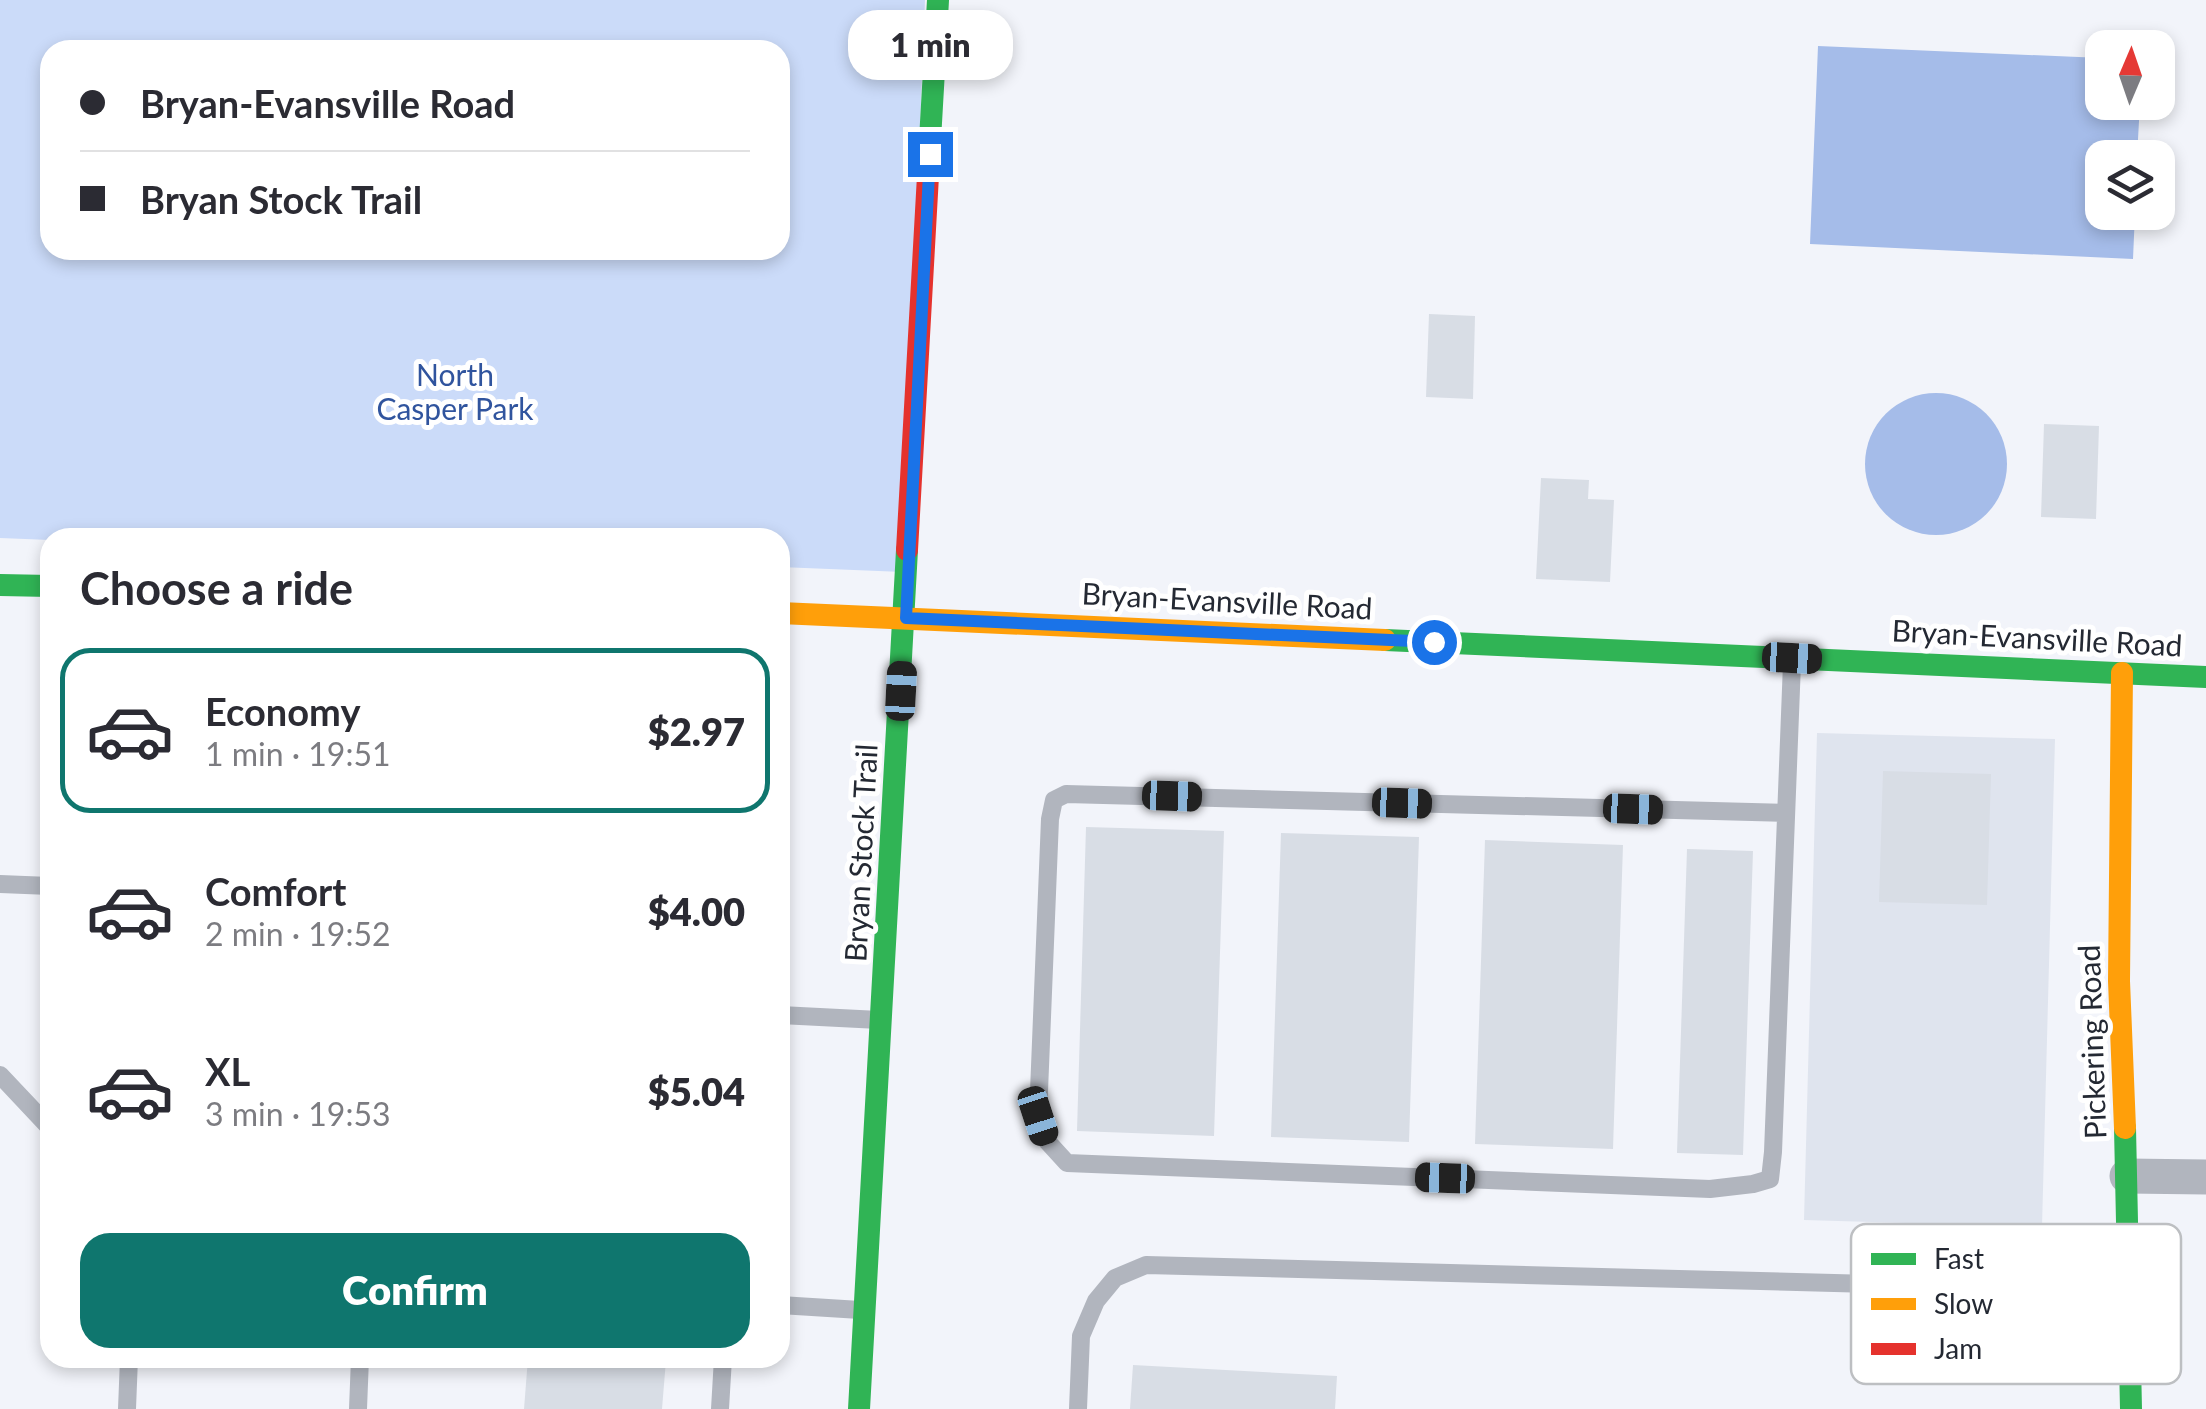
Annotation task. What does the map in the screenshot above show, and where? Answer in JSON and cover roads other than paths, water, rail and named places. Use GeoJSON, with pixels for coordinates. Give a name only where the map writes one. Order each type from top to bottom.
{"type":"FeatureCollection","features":[{"type":"Feature","properties":{"kind":"street","name":"Bryan Stock Trail"},"geometry":{"type":"LineString","coordinates":[[859,1409],[938,0]]}},
{"type":"Feature","properties":{"kind":"street"},"geometry":{"type":"LineString","coordinates":[[0,584],[40,586]]}},
{"type":"Feature","properties":{"kind":"street","name":"Bryan-Evansville Road"},"geometry":{"type":"LineString","coordinates":[[790,613],[2206,676]]}},
{"type":"Feature","properties":{"kind":"street","name":"Pickering Road"},"geometry":{"type":"LineString","coordinates":[[2122,673],[2119,980],[2128,1224]]}},
{"type":"Feature","properties":{"kind":"street"},"geometry":{"type":"LineString","coordinates":[[2127,1176],[2206,1177]]}},
{"type":"Feature","properties":{"kind":"street","name":"Pickering Road"},"geometry":{"type":"LineString","coordinates":[[2131,1384],[2131,1409]]}},
{"type":"Feature","properties":{"kind":"lane"},"geometry":{"type":"LineString","coordinates":[[1786,813],[1066,794],[1054,800],[1050,818],[1038,1116],[1046,1140],[1067,1163],[1710,1189],[1770,1180],[1773,1152],[1792,658]]}},
{"type":"Feature","properties":{"kind":"lane"},"geometry":{"type":"LineString","coordinates":[[0,884],[40,886]]}},
{"type":"Feature","properties":{"kind":"lane"},"geometry":{"type":"LineString","coordinates":[[790,1016],[882,1020]]}},
{"type":"Feature","properties":{"kind":"lane"},"geometry":{"type":"LineString","coordinates":[[0,1074],[40,1117]]}},
{"type":"Feature","properties":{"kind":"lane"},"geometry":{"type":"LineString","coordinates":[[1078,1409],[1081,1336],[1096,1302],[1115,1278],[1146,1265],[1851,1283]]}},
{"type":"Feature","properties":{"kind":"lane"},"geometry":{"type":"LineString","coordinates":[[790,1305],[865,1310]]}},
{"type":"Feature","properties":{"kind":"lane"},"geometry":{"type":"LineString","coordinates":[[127,1409],[129,1368]]}},
{"type":"Feature","properties":{"kind":"lane"},"geometry":{"type":"LineString","coordinates":[[358,1409],[360,1368]]}},
{"type":"Feature","properties":{"kind":"lane"},"geometry":{"type":"LineString","coordinates":[[720,1409],[722,1368]]}},
{"type":"Feature","properties":{"kind":"park label","name":"North Casper Park"},"geometry":{"type":"Point","coordinates":[455,393]}}]}
